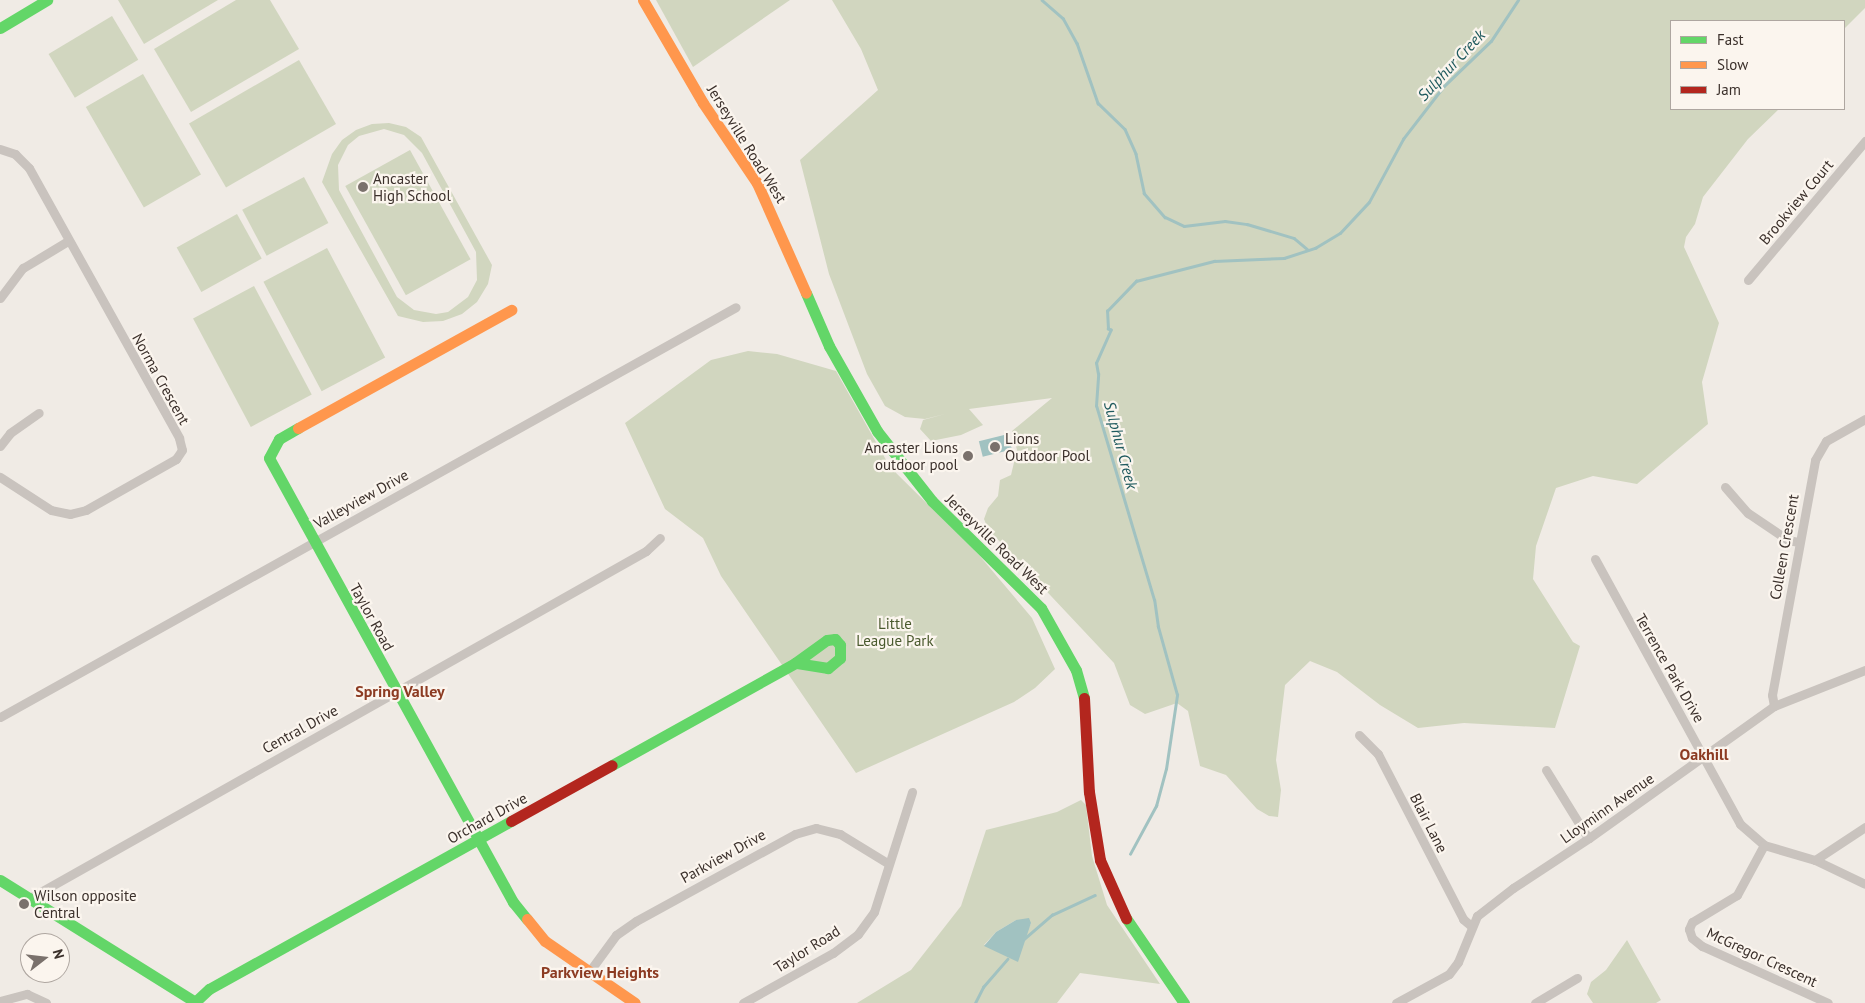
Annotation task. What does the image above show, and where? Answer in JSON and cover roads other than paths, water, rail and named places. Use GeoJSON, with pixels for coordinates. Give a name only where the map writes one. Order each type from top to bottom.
{"type":"FeatureCollection","features":[{"type":"Feature","properties":{"kind":"street"},"geometry":{"type":"LineString","coordinates":[[0,28],[47,0]]}},
{"type":"Feature","properties":{"kind":"street","name":"Jerseyville Road West"},"geometry":{"type":"LineString","coordinates":[[643,0],[703,103],[757,182],[829,346],[877,431],[932,501],[1041,608],[1060,638],[1076,670],[1086,705],[1089,792],[1100,860],[1129,925],[1184,1003]]}},
{"type":"Feature","properties":{"kind":"street","name":"Brookview Court"},"geometry":{"type":"LineString","coordinates":[[1748,280],[1865,141]]}},
{"type":"Feature","properties":{"kind":"street","name":"Norma Crescent"},"geometry":{"type":"LineString","coordinates":[[0,149],[15,154],[26,164],[179,438],[182,450],[176,459],[86,510],[70,514],[51,510],[0,476]]}},
{"type":"Feature","properties":{"kind":"street"},"geometry":{"type":"LineString","coordinates":[[0,298],[23,268],[68,241]]}},
{"type":"Feature","properties":{"kind":"street","name":"Valleyview Drive"},"geometry":{"type":"LineString","coordinates":[[0,717],[312,541],[736,307]]}},
{"type":"Feature","properties":{"kind":"street","name":"Taylor Road"},"geometry":{"type":"LineString","coordinates":[[511,310],[279,438],[269,458],[312,541],[480,839],[513,902],[530,926],[590,972],[635,1003]]}},
{"type":"Feature","properties":{"kind":"street"},"geometry":{"type":"LineString","coordinates":[[0,446],[10,432],[39,413]]}},
{"type":"Feature","properties":{"kind":"street","name":"Colleen Crescent"},"geometry":{"type":"LineString","coordinates":[[1774,706],[1772,695],[1798,542],[1815,460],[1826,441],[1865,419]]}},
{"type":"Feature","properties":{"kind":"street"},"geometry":{"type":"LineString","coordinates":[[1725,487],[1748,513],[1788,540],[1798,542]]}},
{"type":"Feature","properties":{"kind":"street","name":"Central Drive"},"geometry":{"type":"LineString","coordinates":[[30,898],[396,690],[646,551],[660,538]]}},
{"type":"Feature","properties":{"kind":"street","name":"Terrence Park Drive"},"geometry":{"type":"LineString","coordinates":[[1595,559],[1740,824],[1764,845],[1815,860],[1865,884]]}},
{"type":"Feature","properties":{"kind":"street","name":"Orchard Drive"},"geometry":{"type":"LineString","coordinates":[[196,1002],[209,989],[795,663]]}},
{"type":"Feature","properties":{"kind":"street","name":"Lloyminn Avenue"},"geometry":{"type":"LineString","coordinates":[[1398,1002],[1449,974],[1458,962],[1476,916],[1514,888],[1774,706],[1865,670]]}},
{"type":"Feature","properties":{"kind":"street","name":"Blair Lane"},"geometry":{"type":"LineString","coordinates":[[1359,735],[1378,754],[1463,919],[1471,926]]}},
{"type":"Feature","properties":{"kind":"street"},"geometry":{"type":"LineString","coordinates":[[1546,770],[1588,838]]}},
{"type":"Feature","properties":{"kind":"street","name":"Taylor Road"},"geometry":{"type":"LineString","coordinates":[[743,1003],[826,958],[858,934],[874,912],[912,792]]}},
{"type":"Feature","properties":{"kind":"street"},"geometry":{"type":"LineString","coordinates":[[1815,860],[1865,827]]}},
{"type":"Feature","properties":{"kind":"street","name":"Parkview Drive"},"geometry":{"type":"LineString","coordinates":[[590,972],[616,935],[636,921],[795,834],[816,828],[840,834],[889,864]]}},
{"type":"Feature","properties":{"kind":"street","name":"McGregor Crescent"},"geometry":{"type":"LineString","coordinates":[[1764,845],[1737,895],[1692,922],[1689,929],[1692,938],[1702,946],[1828,1003]]}},
{"type":"Feature","properties":{"kind":"street"},"geometry":{"type":"LineString","coordinates":[[0,880],[196,1002]]}},
{"type":"Feature","properties":{"kind":"street"},"geometry":{"type":"LineString","coordinates":[[1535,1003],[1577,978]]}},
{"type":"Feature","properties":{"kind":"street"},"geometry":{"type":"LineString","coordinates":[[0,1002],[27,994],[46,1003]]}},
{"type":"Feature","properties":{"kind":"water","name":"Lions Outdoor Pool"},"geometry":{"type":"Polygon","coordinates":[[[1008,434],[1012,450],[983,457],[979,441],[1008,434]]]}},
{"type":"Feature","properties":{"kind":"water"},"geometry":{"type":"Polygon","coordinates":[[[1029,918],[1031,923],[1018,962],[984,946],[996,932],[1016,920],[1029,918]]]}},
{"type":"Feature","properties":{"kind":"waterway"},"geometry":{"type":"LineString","coordinates":[[1042,0],[1063,18],[1077,43],[1098,103],[1125,129],[1136,154],[1144,193],[1165,217],[1184,226],[1225,221],[1247,224],[1294,238],[1307,249]]}},
{"type":"Feature","properties":{"kind":"waterway","name":"Sulphur Creek"},"geometry":{"type":"LineString","coordinates":[[1130,854],[1156,806],[1166,769],[1177,695],[1158,627],[1154,600],[1096,406],[1098,374],[1096,363],[1111,330],[1108,329],[1107,311],[1136,281],[1214,261],[1284,258],[1315,248],[1340,233],[1369,202],[1403,139],[1443,87],[1491,41],[1518,0]]}},
{"type":"Feature","properties":{"kind":"waterway","name":"Sulphur Creek"},"geometry":{"type":"LineString","coordinates":[[1024,939],[1052,915],[1095,895]]}},
{"type":"Feature","properties":{"kind":"waterway"},"geometry":{"type":"LineString","coordinates":[[975,1003],[983,987],[1007,959]]}},
{"type":"Feature","properties":{"kind":"place","name":"Ancaster High School"},"geometry":{"type":"Point","coordinates":[363,187]}},
{"type":"Feature","properties":{"kind":"place","name":"Lions Outdoor Pool"},"geometry":{"type":"Point","coordinates":[995,447]}},
{"type":"Feature","properties":{"kind":"place","name":"Ancaster Lions outdoor pool"},"geometry":{"type":"Point","coordinates":[968,456]}},
{"type":"Feature","properties":{"kind":"place","name":"Wilson opposite Central"},"geometry":{"type":"Point","coordinates":[24,904]}},
{"type":"Feature","properties":{"kind":"district","name":"Spring Valley"},"geometry":{"type":"Point","coordinates":[400,691]}},
{"type":"Feature","properties":{"kind":"district","name":"Oakhill"},"geometry":{"type":"Point","coordinates":[1704,754]}},
{"type":"Feature","properties":{"kind":"district","name":"Parkview Heights"},"geometry":{"type":"Point","coordinates":[600,972]}},
{"type":"Feature","properties":{"kind":"park label","name":"Little League Park"},"geometry":{"type":"Point","coordinates":[895,632]}}]}
